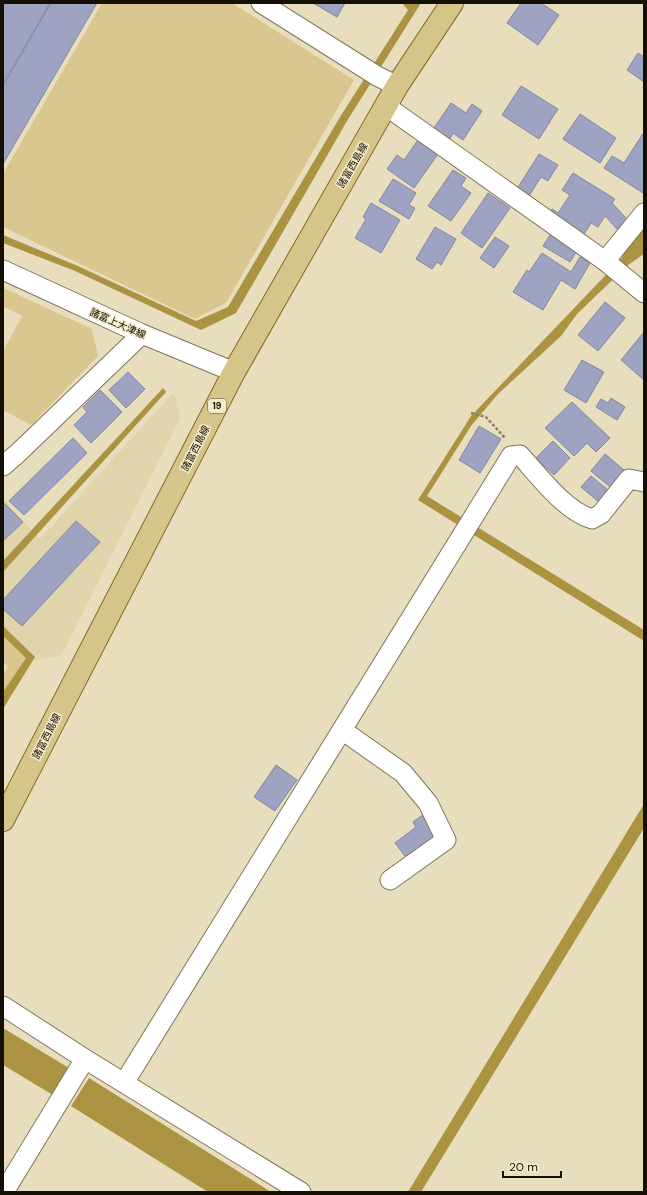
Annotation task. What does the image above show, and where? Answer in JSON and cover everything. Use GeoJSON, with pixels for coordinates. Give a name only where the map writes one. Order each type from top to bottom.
{"type":"FeatureCollection","features":[{"type":"Feature","properties":{"kind":"main road","name":"諸富西島線"},"geometry":{"type":"LineString","coordinates":[[3,820],[234,372],[397,86],[452,3]]}},
{"type":"Feature","properties":{"kind":"street"},"geometry":{"type":"LineString","coordinates":[[261,3],[371,72],[397,86]]}},
{"type":"Feature","properties":{"kind":"street"},"geometry":{"type":"LineString","coordinates":[[386,106],[613,267],[644,293]]}},
{"type":"Feature","properties":{"kind":"street"},"geometry":{"type":"LineString","coordinates":[[613,267],[644,213]]}},
{"type":"Feature","properties":{"kind":"street","name":"諸富上大津線"},"geometry":{"type":"LineString","coordinates":[[3,270],[142,334],[234,372]]}},
{"type":"Feature","properties":{"kind":"street"},"geometry":{"type":"LineString","coordinates":[[3,466],[142,334]]}},
{"type":"Feature","properties":{"kind":"street"},"geometry":{"type":"LineString","coordinates":[[124,1083],[511,456],[520,455],[557,495],[582,516],[592,519],[601,514],[629,479],[644,482]]}},
{"type":"Feature","properties":{"kind":"street"},"geometry":{"type":"LineString","coordinates":[[342,730],[403,774],[428,803],[446,840],[390,880]]}},
{"type":"Feature","properties":{"kind":"street"},"geometry":{"type":"LineString","coordinates":[[3,1006],[124,1083],[301,1192]]}},
{"type":"Feature","properties":{"kind":"street"},"geometry":{"type":"LineString","coordinates":[[4,1192],[86,1059]]}},
{"type":"Feature","properties":{"kind":"path"},"geometry":{"type":"LineString","coordinates":[[471,413],[486,417],[520,455]]}},
{"type":"Feature","properties":{"kind":"shaded area"},"geometry":{"type":"Polygon","coordinates":[[[102,3],[232,3],[354,80],[226,303],[195,319],[3,227],[3,174],[102,3]]]}},
{"type":"Feature","properties":{"kind":"shaded area"},"geometry":{"type":"Polygon","coordinates":[[[402,3],[421,3],[347,121],[236,313],[201,330],[75,271],[3,243],[3,235],[78,266],[196,321],[228,307],[340,117],[408,10],[402,3]]]}},
{"type":"Feature","properties":{"kind":"shaded area"},"geometry":{"type":"Polygon","coordinates":[[[644,225],[644,254],[628,265],[577,314],[561,336],[498,394],[471,426],[427,496],[644,630],[644,641],[418,500],[471,416],[621,259],[630,242],[644,225]]]}},
{"type":"Feature","properties":{"kind":"shaded area"},"geometry":{"type":"Polygon","coordinates":[[[3,288],[92,329],[98,356],[31,425],[3,410],[3,351],[22,316],[3,306],[3,288]]]}},
{"type":"Feature","properties":{"kind":"shaded area"},"geometry":{"type":"Polygon","coordinates":[[[163,388],[166,392],[3,572],[3,561],[163,388]]]}},
{"type":"Feature","properties":{"kind":"shaded area"},"geometry":{"type":"Polygon","coordinates":[[[174,392],[180,418],[61,656],[35,660],[3,629],[3,498],[40,539],[174,392]]]}},
{"type":"Feature","properties":{"kind":"shaded area"},"geometry":{"type":"Polygon","coordinates":[[[3,626],[35,657],[3,709],[3,692],[26,658],[3,636],[3,626]]]}},
{"type":"Feature","properties":{"kind":"shaded area"},"geometry":{"type":"Polygon","coordinates":[[[3,636],[26,658],[3,692],[3,675],[8,667],[3,661],[3,636]]]}},
{"type":"Feature","properties":{"kind":"shaded area"},"geometry":{"type":"Polygon","coordinates":[[[644,804],[644,828],[421,1192],[408,1192],[644,804]]]}},
{"type":"Feature","properties":{"kind":"shaded area"},"geometry":{"type":"Polygon","coordinates":[[[3,1028],[69,1068],[53,1095],[3,1065],[3,1028]]]}},
{"type":"Feature","properties":{"kind":"shaded area"},"geometry":{"type":"Polygon","coordinates":[[[89,1078],[271,1192],[208,1192],[71,1106],[89,1078]]]}},
{"type":"Feature","properties":{"kind":"building"},"geometry":{"type":"Polygon","coordinates":[[[3,3],[50,3],[3,84],[3,3]]]}},
{"type":"Feature","properties":{"kind":"building"},"geometry":{"type":"Polygon","coordinates":[[[51,3],[97,3],[3,164],[3,86],[51,3]]]}},
{"type":"Feature","properties":{"kind":"building"},"geometry":{"type":"Polygon","coordinates":[[[313,3],[345,3],[337,17],[313,3]]]}},
{"type":"Feature","properties":{"kind":"building"},"geometry":{"type":"Polygon","coordinates":[[[521,3],[541,3],[559,15],[538,45],[507,23],[521,3]]]}},
{"type":"Feature","properties":{"kind":"building"},"geometry":{"type":"Polygon","coordinates":[[[638,53],[644,57],[644,82],[627,70],[638,53]]]}},
{"type":"Feature","properties":{"kind":"building"},"geometry":{"type":"Polygon","coordinates":[[[521,86],[558,109],[539,139],[502,115],[521,86]]]}},
{"type":"Feature","properties":{"kind":"building"},"geometry":{"type":"Polygon","coordinates":[[[451,103],[466,113],[472,104],[482,111],[463,140],[453,133],[450,139],[434,128],[451,103]]]}},
{"type":"Feature","properties":{"kind":"building"},"geometry":{"type":"Polygon","coordinates":[[[580,114],[616,138],[600,163],[563,139],[580,114]]]}},
{"type":"Feature","properties":{"kind":"building"},"geometry":{"type":"Polygon","coordinates":[[[644,132],[643,193],[604,168],[612,156],[624,163],[644,132]]]}},
{"type":"Feature","properties":{"kind":"building"},"geometry":{"type":"Polygon","coordinates":[[[418,140],[438,154],[414,188],[387,169],[397,155],[404,160],[418,140]]]}},
{"type":"Feature","properties":{"kind":"building"},"geometry":{"type":"Polygon","coordinates":[[[539,154],[558,165],[548,181],[541,177],[527,199],[515,192],[539,154]]]}},
{"type":"Feature","properties":{"kind":"building"},"geometry":{"type":"Polygon","coordinates":[[[453,170],[466,178],[461,186],[471,193],[451,221],[428,206],[453,170]]]}},
{"type":"Feature","properties":{"kind":"building"},"geometry":{"type":"Polygon","coordinates":[[[573,173],[615,199],[612,203],[627,219],[617,229],[605,216],[598,227],[591,223],[584,234],[547,216],[552,209],[558,213],[570,195],[562,190],[573,173]]]}},
{"type":"Feature","properties":{"kind":"building"},"geometry":{"type":"Polygon","coordinates":[[[393,179],[416,193],[409,205],[415,208],[409,219],[379,201],[393,179]]]}},
{"type":"Feature","properties":{"kind":"building"},"geometry":{"type":"Polygon","coordinates":[[[488,193],[510,208],[482,248],[461,233],[488,193]]]}},
{"type":"Feature","properties":{"kind":"building"},"geometry":{"type":"Polygon","coordinates":[[[371,203],[400,220],[381,253],[355,238],[366,219],[363,217],[371,203]]]}},
{"type":"Feature","properties":{"kind":"building"},"geometry":{"type":"Polygon","coordinates":[[[435,227],[456,239],[441,265],[437,262],[432,269],[416,259],[435,227]]]}},
{"type":"Feature","properties":{"kind":"building"},"geometry":{"type":"Polygon","coordinates":[[[552,232],[578,249],[570,262],[543,246],[552,232]]]}},
{"type":"Feature","properties":{"kind":"building"},"geometry":{"type":"Polygon","coordinates":[[[495,237],[509,246],[494,268],[480,258],[495,237]]]}},
{"type":"Feature","properties":{"kind":"building"},"geometry":{"type":"Polygon","coordinates":[[[542,253],[571,272],[580,257],[590,263],[575,289],[561,280],[543,310],[513,292],[527,270],[529,272],[542,253]]]}},
{"type":"Feature","properties":{"kind":"building"},"geometry":{"type":"Polygon","coordinates":[[[605,302],[625,318],[598,351],[578,335],[605,302]]]}},
{"type":"Feature","properties":{"kind":"building"},"geometry":{"type":"Polygon","coordinates":[[[644,332],[644,380],[621,360],[644,332]]]}},
{"type":"Feature","properties":{"kind":"building"},"geometry":{"type":"Polygon","coordinates":[[[582,360],[604,372],[586,403],[564,390],[582,360]]]}},
{"type":"Feature","properties":{"kind":"building"},"geometry":{"type":"Polygon","coordinates":[[[128,372],[145,389],[126,408],[109,390],[128,372]]]}},
{"type":"Feature","properties":{"kind":"building"},"geometry":{"type":"Polygon","coordinates":[[[100,390],[122,412],[91,443],[74,425],[87,412],[83,407],[100,390]]]}},
{"type":"Feature","properties":{"kind":"building"},"geometry":{"type":"Polygon","coordinates":[[[611,398],[625,407],[617,420],[596,407],[601,399],[608,403],[611,398]]]}},
{"type":"Feature","properties":{"kind":"building"},"geometry":{"type":"Polygon","coordinates":[[[572,402],[610,438],[596,452],[587,443],[574,456],[545,428],[572,402]]]}},
{"type":"Feature","properties":{"kind":"building"},"geometry":{"type":"Polygon","coordinates":[[[479,426],[501,439],[480,473],[459,460],[479,426]]]}},
{"type":"Feature","properties":{"kind":"building"},"geometry":{"type":"Polygon","coordinates":[[[73,438],[87,453],[24,515],[9,501],[73,438]]]}},
{"type":"Feature","properties":{"kind":"building"},"geometry":{"type":"Polygon","coordinates":[[[553,441],[570,458],[554,475],[536,458],[553,441]]]}},
{"type":"Feature","properties":{"kind":"building"},"geometry":{"type":"Polygon","coordinates":[[[605,454],[624,470],[610,487],[591,471],[605,454]]]}},
{"type":"Feature","properties":{"kind":"building"},"geometry":{"type":"Polygon","coordinates":[[[591,476],[608,490],[599,502],[581,487],[591,476]]]}},
{"type":"Feature","properties":{"kind":"building"},"geometry":{"type":"Polygon","coordinates":[[[3,502],[23,522],[3,541],[3,502]]]}},
{"type":"Feature","properties":{"kind":"building"},"geometry":{"type":"Polygon","coordinates":[[[76,521],[100,542],[22,626],[3,609],[3,600],[76,521]]]}},
{"type":"Feature","properties":{"kind":"building"},"geometry":{"type":"Polygon","coordinates":[[[276,765],[297,780],[275,811],[254,797],[276,765]]]}},
{"type":"Feature","properties":{"kind":"building"},"geometry":{"type":"Polygon","coordinates":[[[424,814],[440,835],[408,860],[395,843],[416,827],[413,822],[424,814]]]}}]}
